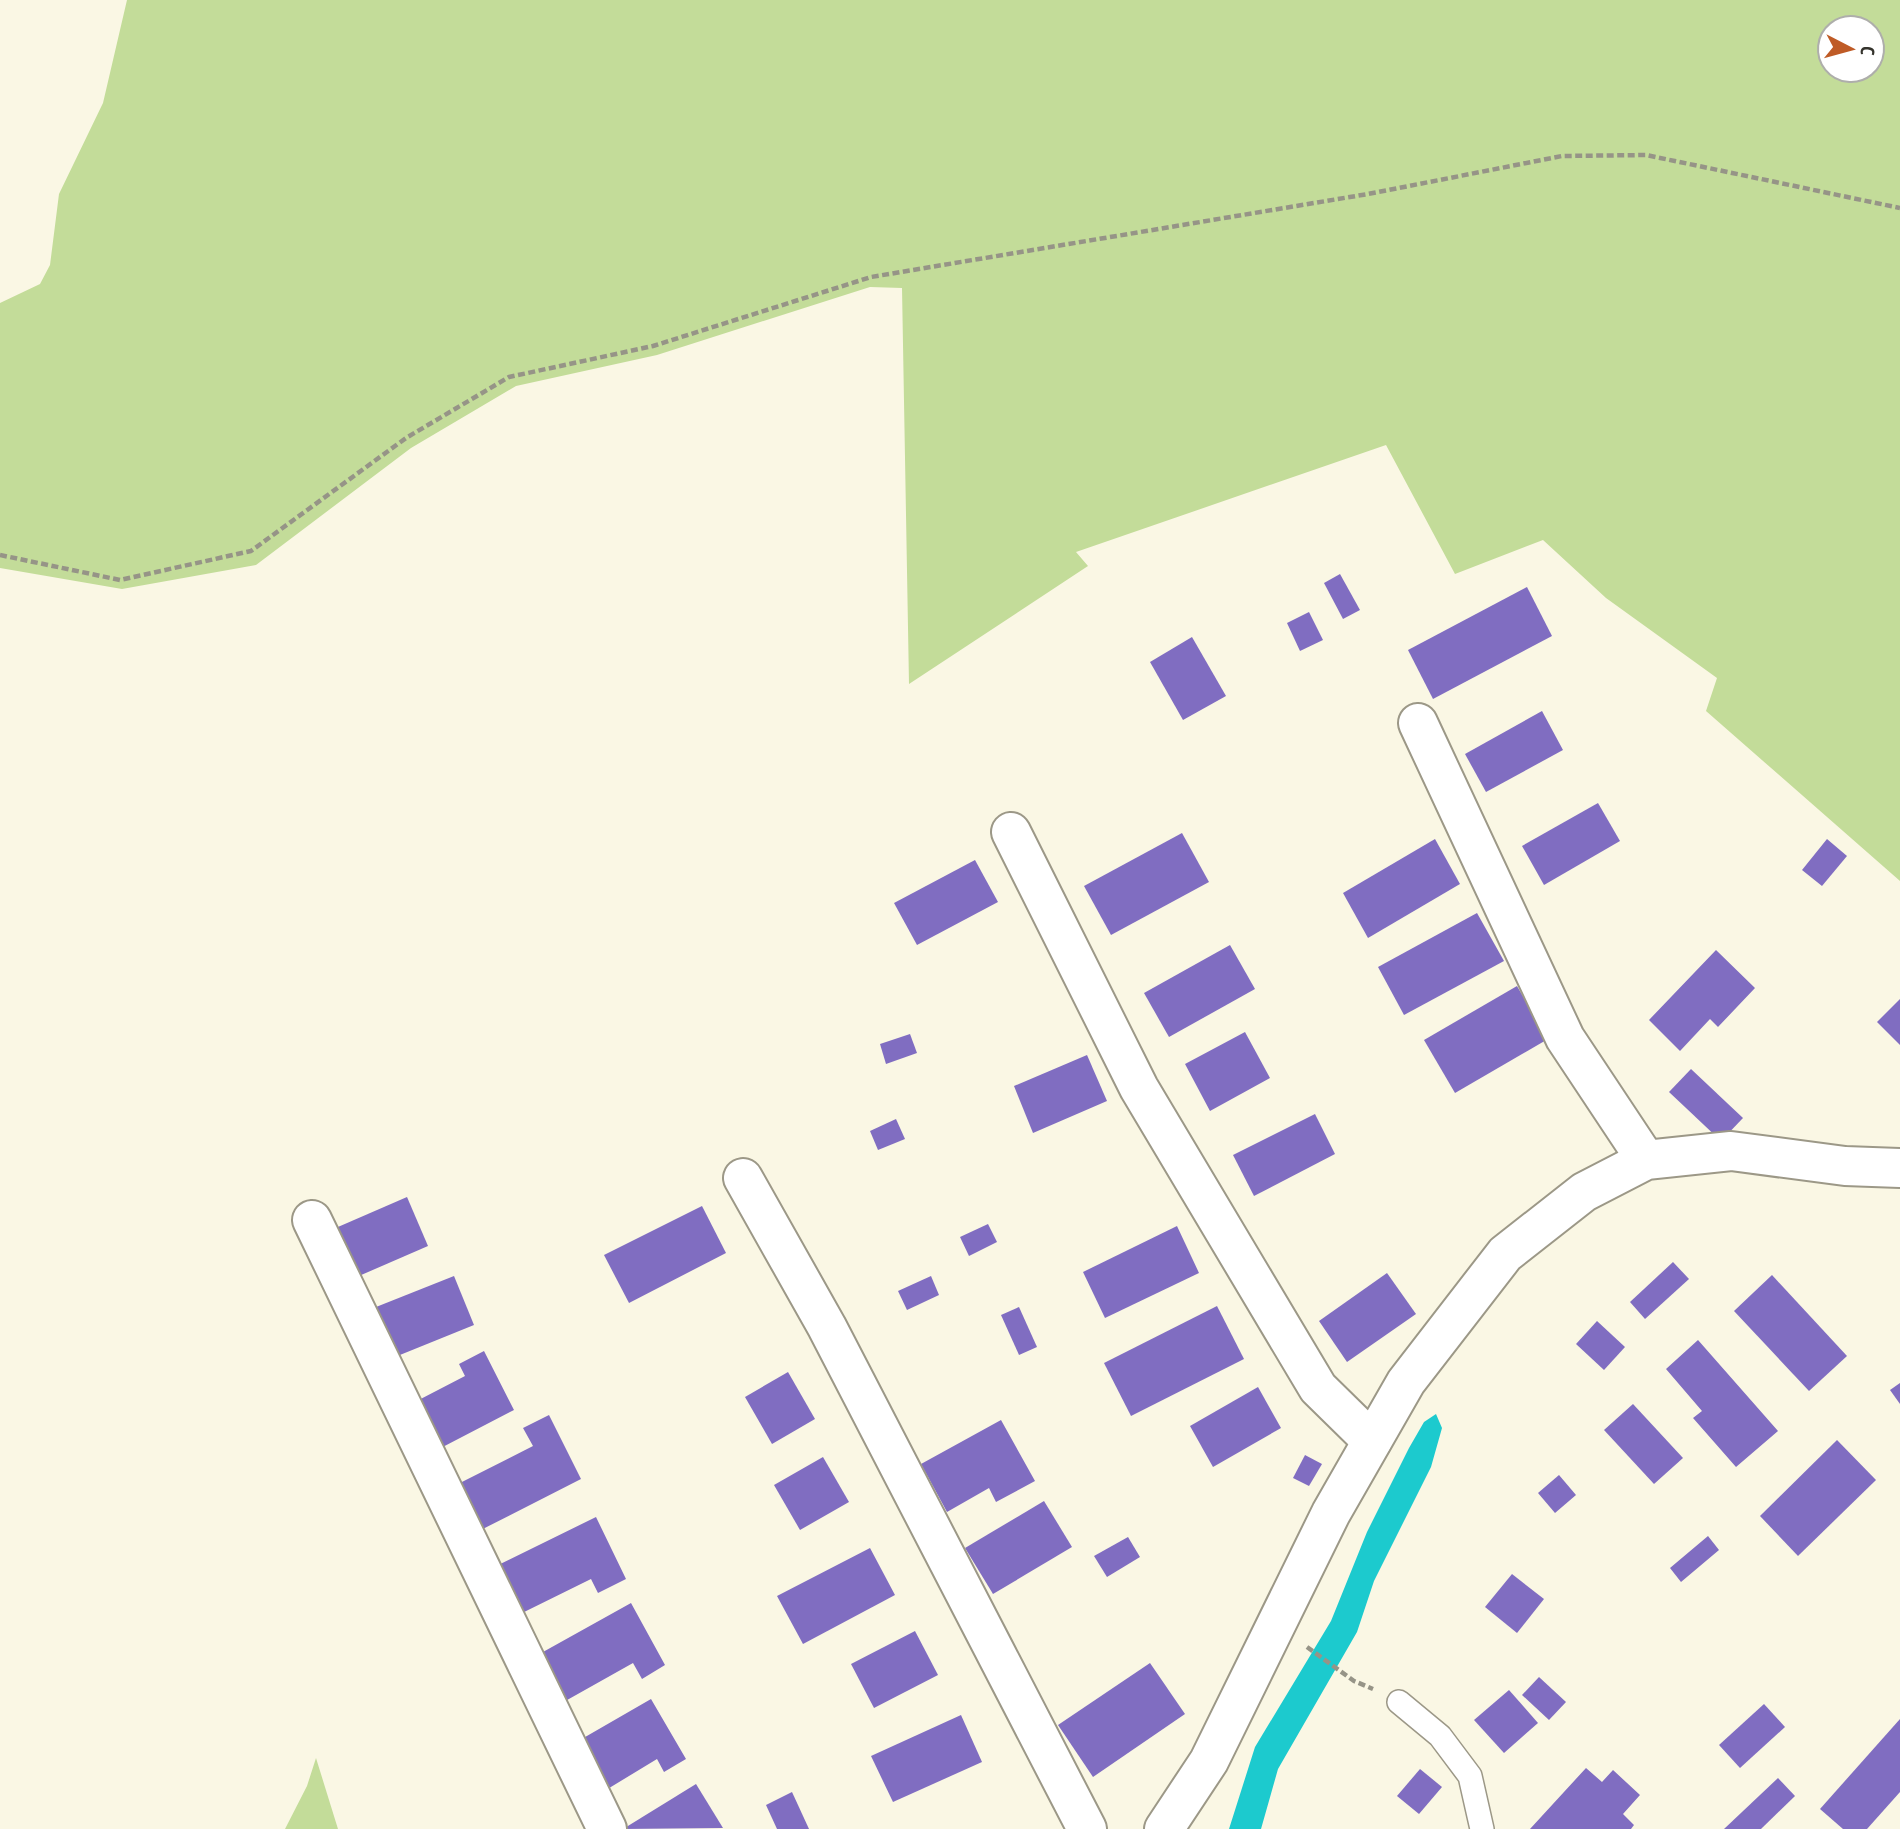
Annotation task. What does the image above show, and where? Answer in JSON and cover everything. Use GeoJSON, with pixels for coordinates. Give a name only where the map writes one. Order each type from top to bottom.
{"type":"FeatureCollection","features":[{"type":"Feature","properties":{"kind":"street"},"geometry":{"type":"LineString","coordinates":[[1418,723],[1566,1038],[1646,1160]]}},
{"type":"Feature","properties":{"kind":"street"},"geometry":{"type":"LineString","coordinates":[[1011,832],[1139,1088],[1318,1388],[1372,1441]]}},
{"type":"Feature","properties":{"kind":"street"},"geometry":{"type":"LineString","coordinates":[[1164,1829],[1209,1761],[1331,1513],[1406,1382],[1505,1254],[1584,1192],[1646,1160],[1731,1151],[1846,1166],[1900,1168]]}},
{"type":"Feature","properties":{"kind":"street"},"geometry":{"type":"LineString","coordinates":[[743,1178],[827,1327],[1087,1829]]}},
{"type":"Feature","properties":{"kind":"street"},"geometry":{"type":"LineString","coordinates":[[312,1220],[607,1829]]}},
{"type":"Feature","properties":{"kind":"lane"},"geometry":{"type":"LineString","coordinates":[[1399,1702],[1440,1736],[1470,1776],[1482,1829]]}},
{"type":"Feature","properties":{"kind":"path"},"geometry":{"type":"LineString","coordinates":[[0,555],[120,580],[251,551],[405,438],[509,377],[653,346],[884,275],[1368,194],[1562,156],[1646,155],[1900,208]]}},
{"type":"Feature","properties":{"kind":"path"},"geometry":{"type":"LineString","coordinates":[[1302,1643],[1354,1681]]}},
{"type":"Feature","properties":{"kind":"green space"},"geometry":{"type":"Polygon","coordinates":[[[127,0],[1900,0],[1900,881],[1706,711],[1717,678],[1606,598],[1543,540],[1455,574],[1386,445],[1076,552],[1088,566],[909,684],[902,288],[870,287],[657,355],[516,386],[411,448],[256,565],[122,589],[0,568],[0,303],[40,284],[50,265],[59,194],[103,103],[127,0]]]}},
{"type":"Feature","properties":{"kind":"green space"},"geometry":{"type":"Polygon","coordinates":[[[316,1758],[338,1829],[285,1829],[307,1786],[316,1758]]]}},
{"type":"Feature","properties":{"kind":"water"},"geometry":{"type":"Polygon","coordinates":[[[1436,1414],[1442,1428],[1431,1467],[1374,1581],[1357,1632],[1278,1769],[1261,1829],[1229,1829],[1255,1747],[1331,1621],[1367,1532],[1409,1448],[1424,1422],[1436,1414]]]}},
{"type":"Feature","properties":{"kind":"building"},"geometry":{"type":"Polygon","coordinates":[[[1340,574],[1360,610],[1343,619],[1324,583],[1340,574]]]}},
{"type":"Feature","properties":{"kind":"building"},"geometry":{"type":"Polygon","coordinates":[[[1527,587],[1552,636],[1433,699],[1408,650],[1527,587]]]}},
{"type":"Feature","properties":{"kind":"building"},"geometry":{"type":"Polygon","coordinates":[[[1309,612],[1323,640],[1300,651],[1287,623],[1309,612]]]}},
{"type":"Feature","properties":{"kind":"building"},"geometry":{"type":"Polygon","coordinates":[[[1192,637],[1226,696],[1183,720],[1150,662],[1192,637]]]}},
{"type":"Feature","properties":{"kind":"building"},"geometry":{"type":"Polygon","coordinates":[[[1542,711],[1563,750],[1486,792],[1465,754],[1542,711]]]}},
{"type":"Feature","properties":{"kind":"building"},"geometry":{"type":"Polygon","coordinates":[[[1598,803],[1620,841],[1544,885],[1522,846],[1598,803]]]}},
{"type":"Feature","properties":{"kind":"building"},"geometry":{"type":"Polygon","coordinates":[[[1182,833],[1209,882],[1111,935],[1084,886],[1182,833]]]}},
{"type":"Feature","properties":{"kind":"building"},"geometry":{"type":"Polygon","coordinates":[[[1435,839],[1460,884],[1368,938],[1343,893],[1435,839]]]}},
{"type":"Feature","properties":{"kind":"building"},"geometry":{"type":"Polygon","coordinates":[[[1827,839],[1847,856],[1822,886],[1802,870],[1827,839]]]}},
{"type":"Feature","properties":{"kind":"building"},"geometry":{"type":"Polygon","coordinates":[[[975,860],[998,902],[917,945],[894,903],[975,860]]]}},
{"type":"Feature","properties":{"kind":"building"},"geometry":{"type":"Polygon","coordinates":[[[1477,913],[1504,961],[1404,1015],[1378,967],[1477,913]]]}},
{"type":"Feature","properties":{"kind":"building"},"geometry":{"type":"Polygon","coordinates":[[[1230,945],[1255,989],[1169,1037],[1144,993],[1230,945]]]}},
{"type":"Feature","properties":{"kind":"building"},"geometry":{"type":"Polygon","coordinates":[[[1716,950],[1755,988],[1718,1027],[1710,1019],[1680,1051],[1649,1020],[1716,950]]]}},
{"type":"Feature","properties":{"kind":"building"},"geometry":{"type":"Polygon","coordinates":[[[1517,986],[1548,1039],[1455,1093],[1424,1040],[1517,986]]]}},
{"type":"Feature","properties":{"kind":"building"},"geometry":{"type":"Polygon","coordinates":[[[1900,999],[1900,1045],[1877,1022],[1900,999]]]}},
{"type":"Feature","properties":{"kind":"building"},"geometry":{"type":"Polygon","coordinates":[[[1245,1032],[1270,1078],[1210,1111],[1185,1064],[1245,1032]]]}},
{"type":"Feature","properties":{"kind":"building"},"geometry":{"type":"Polygon","coordinates":[[[910,1034],[917,1053],[886,1064],[880,1044],[910,1034]]]}},
{"type":"Feature","properties":{"kind":"building"},"geometry":{"type":"Polygon","coordinates":[[[1087,1055],[1107,1101],[1033,1133],[1014,1086],[1087,1055]]]}},
{"type":"Feature","properties":{"kind":"building"},"geometry":{"type":"Polygon","coordinates":[[[1691,1069],[1743,1118],[1721,1141],[1669,1092],[1691,1069]]]}},
{"type":"Feature","properties":{"kind":"building"},"geometry":{"type":"Polygon","coordinates":[[[1315,1114],[1335,1154],[1254,1196],[1233,1155],[1315,1114]]]}},
{"type":"Feature","properties":{"kind":"building"},"geometry":{"type":"Polygon","coordinates":[[[896,1119],[905,1139],[878,1150],[870,1131],[896,1119]]]}},
{"type":"Feature","properties":{"kind":"building"},"geometry":{"type":"Polygon","coordinates":[[[407,1197],[428,1246],[352,1279],[331,1230],[407,1197]]]}},
{"type":"Feature","properties":{"kind":"building"},"geometry":{"type":"Polygon","coordinates":[[[702,1206],[726,1253],[629,1303],[604,1255],[702,1206]]]}},
{"type":"Feature","properties":{"kind":"building"},"geometry":{"type":"Polygon","coordinates":[[[988,1224],[997,1242],[969,1256],[960,1237],[988,1224]]]}},
{"type":"Feature","properties":{"kind":"building"},"geometry":{"type":"Polygon","coordinates":[[[1177,1226],[1199,1273],[1105,1318],[1083,1272],[1177,1226]]]}},
{"type":"Feature","properties":{"kind":"building"},"geometry":{"type":"Polygon","coordinates":[[[1673,1262],[1689,1279],[1645,1319],[1630,1302],[1673,1262]]]}},
{"type":"Feature","properties":{"kind":"building"},"geometry":{"type":"Polygon","coordinates":[[[1387,1273],[1416,1314],[1347,1362],[1319,1321],[1387,1273]]]}},
{"type":"Feature","properties":{"kind":"building"},"geometry":{"type":"Polygon","coordinates":[[[1772,1275],[1847,1356],[1809,1391],[1734,1311],[1772,1275]]]}},
{"type":"Feature","properties":{"kind":"building"},"geometry":{"type":"Polygon","coordinates":[[[454,1276],[474,1325],[390,1359],[371,1309],[454,1276]]]}},
{"type":"Feature","properties":{"kind":"building"},"geometry":{"type":"Polygon","coordinates":[[[931,1276],[939,1295],[907,1310],[898,1291],[931,1276]]]}},
{"type":"Feature","properties":{"kind":"building"},"geometry":{"type":"Polygon","coordinates":[[[1217,1306],[1244,1359],[1131,1416],[1104,1363],[1217,1306]]]}},
{"type":"Feature","properties":{"kind":"building"},"geometry":{"type":"Polygon","coordinates":[[[1019,1307],[1037,1347],[1019,1355],[1001,1315],[1019,1307]]]}},
{"type":"Feature","properties":{"kind":"building"},"geometry":{"type":"Polygon","coordinates":[[[1597,1321],[1625,1347],[1604,1370],[1576,1344],[1597,1321]]]}},
{"type":"Feature","properties":{"kind":"building"},"geometry":{"type":"Polygon","coordinates":[[[1698,1340],[1778,1431],[1736,1467],[1693,1418],[1702,1411],[1666,1369],[1698,1340]]]}},
{"type":"Feature","properties":{"kind":"building"},"geometry":{"type":"Polygon","coordinates":[[[484,1351],[514,1410],[435,1451],[411,1404],[465,1376],[459,1364],[484,1351]]]}},
{"type":"Feature","properties":{"kind":"building"},"geometry":{"type":"Polygon","coordinates":[[[788,1372],[815,1419],[772,1444],[745,1397],[788,1372]]]}},
{"type":"Feature","properties":{"kind":"building"},"geometry":{"type":"Polygon","coordinates":[[[1900,1383],[1900,1404],[1890,1390],[1900,1383]]]}},
{"type":"Feature","properties":{"kind":"building"},"geometry":{"type":"Polygon","coordinates":[[[1258,1387],[1281,1428],[1213,1467],[1190,1426],[1258,1387]]]}},
{"type":"Feature","properties":{"kind":"building"},"geometry":{"type":"Polygon","coordinates":[[[1633,1404],[1683,1458],[1654,1484],[1604,1430],[1633,1404]]]}},
{"type":"Feature","properties":{"kind":"building"},"geometry":{"type":"Polygon","coordinates":[[[549,1415],[581,1479],[473,1534],[450,1488],[533,1446],[523,1428],[549,1415]]]}},
{"type":"Feature","properties":{"kind":"building"},"geometry":{"type":"Polygon","coordinates":[[[1001,1420],[1035,1481],[996,1502],[989,1488],[947,1512],[921,1464],[1001,1420]]]}},
{"type":"Feature","properties":{"kind":"building"},"geometry":{"type":"Polygon","coordinates":[[[1837,1440],[1876,1480],[1798,1556],[1760,1516],[1837,1440]]]}},
{"type":"Feature","properties":{"kind":"building"},"geometry":{"type":"Polygon","coordinates":[[[1305,1455],[1322,1464],[1309,1486],[1293,1478],[1305,1455]]]}},
{"type":"Feature","properties":{"kind":"building"},"geometry":{"type":"Polygon","coordinates":[[[823,1457],[849,1502],[800,1530],[774,1485],[823,1457]]]}},
{"type":"Feature","properties":{"kind":"building"},"geometry":{"type":"Polygon","coordinates":[[[1559,1475],[1576,1495],[1555,1513],[1538,1493],[1559,1475]]]}},
{"type":"Feature","properties":{"kind":"building"},"geometry":{"type":"Polygon","coordinates":[[[1044,1501],[1072,1547],[993,1594],[965,1548],[1044,1501]]]}},
{"type":"Feature","properties":{"kind":"building"},"geometry":{"type":"Polygon","coordinates":[[[596,1517],[626,1579],[598,1593],[591,1579],[514,1617],[490,1569],[596,1517]]]}},
{"type":"Feature","properties":{"kind":"building"},"geometry":{"type":"Polygon","coordinates":[[[1708,1536],[1719,1550],[1681,1582],[1670,1568],[1708,1536]]]}},
{"type":"Feature","properties":{"kind":"building"},"geometry":{"type":"Polygon","coordinates":[[[1128,1537],[1140,1557],[1107,1577],[1094,1556],[1128,1537]]]}},
{"type":"Feature","properties":{"kind":"building"},"geometry":{"type":"Polygon","coordinates":[[[870,1548],[895,1595],[803,1644],[777,1596],[870,1548]]]}},
{"type":"Feature","properties":{"kind":"building"},"geometry":{"type":"Polygon","coordinates":[[[1512,1574],[1544,1599],[1517,1633],[1485,1607],[1512,1574]]]}},
{"type":"Feature","properties":{"kind":"building"},"geometry":{"type":"Polygon","coordinates":[[[631,1603],[665,1665],[642,1679],[633,1663],[560,1704],[534,1657],[631,1603]]]}},
{"type":"Feature","properties":{"kind":"building"},"geometry":{"type":"Polygon","coordinates":[[[915,1631],[938,1675],[874,1708],[851,1664],[915,1631]]]}},
{"type":"Feature","properties":{"kind":"building"},"geometry":{"type":"Polygon","coordinates":[[[1150,1663],[1185,1714],[1093,1777],[1058,1725],[1150,1663]]]}},
{"type":"Feature","properties":{"kind":"building"},"geometry":{"type":"Polygon","coordinates":[[[1539,1677],[1566,1702],[1549,1720],[1522,1695],[1539,1677]]]}},
{"type":"Feature","properties":{"kind":"building"},"geometry":{"type":"Polygon","coordinates":[[[1509,1690],[1538,1723],[1504,1753],[1474,1720],[1509,1690]]]}},
{"type":"Feature","properties":{"kind":"building"},"geometry":{"type":"Polygon","coordinates":[[[651,1699],[686,1759],[664,1772],[657,1759],[601,1793],[573,1744],[651,1699]]]}},
{"type":"Feature","properties":{"kind":"building"},"geometry":{"type":"Polygon","coordinates":[[[1764,1704],[1785,1727],[1740,1768],[1719,1745],[1764,1704]]]}},
{"type":"Feature","properties":{"kind":"building"},"geometry":{"type":"Polygon","coordinates":[[[961,1715],[982,1762],[893,1802],[871,1756],[961,1715]]]}},
{"type":"Feature","properties":{"kind":"building"},"geometry":{"type":"Polygon","coordinates":[[[1900,1719],[1900,1792],[1867,1829],[1843,1829],[1820,1809],[1900,1719]]]}},
{"type":"Feature","properties":{"kind":"building"},"geometry":{"type":"Polygon","coordinates":[[[1586,1768],[1602,1782],[1613,1770],[1640,1795],[1623,1814],[1634,1825],[1631,1829],[1530,1829],[1586,1768]]]}},
{"type":"Feature","properties":{"kind":"building"},"geometry":{"type":"Polygon","coordinates":[[[1420,1769],[1442,1787],[1419,1814],[1397,1796],[1420,1769]]]}},
{"type":"Feature","properties":{"kind":"building"},"geometry":{"type":"Polygon","coordinates":[[[1778,1778],[1795,1796],[1761,1829],[1724,1829],[1778,1778]]]}},
{"type":"Feature","properties":{"kind":"building"},"geometry":{"type":"Polygon","coordinates":[[[696,1784],[723,1828],[623,1829],[696,1784]]]}},
{"type":"Feature","properties":{"kind":"building"},"geometry":{"type":"Polygon","coordinates":[[[792,1792],[809,1829],[777,1829],[766,1805],[792,1792]]]}}]}
